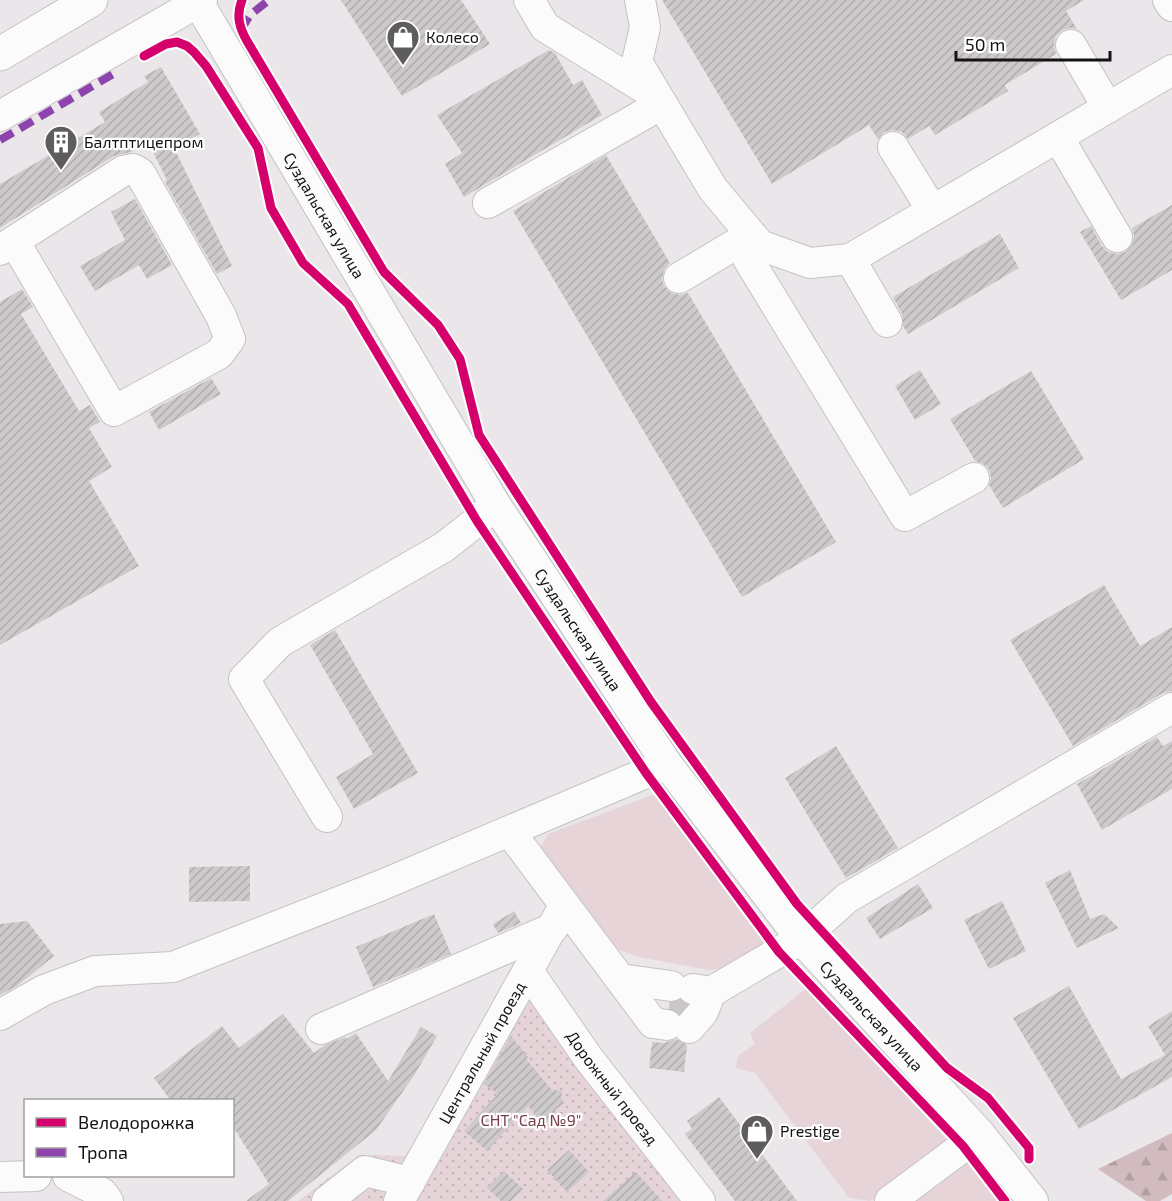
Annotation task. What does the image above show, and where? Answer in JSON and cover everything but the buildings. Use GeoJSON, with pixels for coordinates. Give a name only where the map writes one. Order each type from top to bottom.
{"type":"FeatureCollection","features":[{"type":"Feature","properties":{"kind":"main road"},"geometry":{"type":"LineString","coordinates":[[0,54],[91,0]]}},
{"type":"Feature","properties":{"kind":"street"},"geometry":{"type":"LineString","coordinates":[[529,0],[545,27],[659,100]]}},
{"type":"Feature","properties":{"kind":"street"},"geometry":{"type":"LineString","coordinates":[[640,0],[645,27],[637,62],[712,189],[760,245],[810,263],[850,259],[1172,70]]}},
{"type":"Feature","properties":{"kind":"street"},"geometry":{"type":"LineString","coordinates":[[1168,0],[1172,6]]}},
{"type":"Feature","properties":{"kind":"street"},"geometry":{"type":"LineString","coordinates":[[0,116],[200,1]]}},
{"type":"Feature","properties":{"kind":"street","name":"Суздальская улица"},"geometry":{"type":"LineString","coordinates":[[200,1],[495,504],[667,764],[801,939],[980,1134],[1033,1201]]}},
{"type":"Feature","properties":{"kind":"street"},"geometry":{"type":"LineString","coordinates":[[1071,45],[1108,108]]}},
{"type":"Feature","properties":{"kind":"street"},"geometry":{"type":"LineString","coordinates":[[488,203],[659,100]]}},
{"type":"Feature","properties":{"kind":"street"},"geometry":{"type":"LineString","coordinates":[[1058,137],[1117,237]]}},
{"type":"Feature","properties":{"kind":"street"},"geometry":{"type":"LineString","coordinates":[[893,147],[932,210]]}},
{"type":"Feature","properties":{"kind":"street"},"geometry":{"type":"LineString","coordinates":[[133,169],[140,173],[221,316],[230,339],[219,354],[114,411],[7,245],[123,171],[133,169]]}},
{"type":"Feature","properties":{"kind":"street"},"geometry":{"type":"LineString","coordinates":[[679,278],[751,235]]}},
{"type":"Feature","properties":{"kind":"street"},"geometry":{"type":"LineString","coordinates":[[751,235],[748,259],[905,516],[974,478]]}},
{"type":"Feature","properties":{"kind":"street"},"geometry":{"type":"LineString","coordinates":[[850,259],[886,322]]}},
{"type":"Feature","properties":{"kind":"street"},"geometry":{"type":"LineString","coordinates":[[327,817],[244,679],[280,642],[444,547],[495,504]]}},
{"type":"Feature","properties":{"kind":"street"},"geometry":{"type":"LineString","coordinates":[[510,832],[558,917],[627,989],[653,1023],[687,1006],[801,939],[847,898],[1172,708]]}},
{"type":"Feature","properties":{"kind":"street"},"geometry":{"type":"LineString","coordinates":[[0,1015],[44,990],[95,971],[173,967],[510,832],[667,764]]}},
{"type":"Feature","properties":{"kind":"street"},"geometry":{"type":"LineString","coordinates":[[321,1029],[558,917]]}},
{"type":"Feature","properties":{"kind":"street","name":"Центральный проезд"},"geometry":{"type":"LineString","coordinates":[[404,1191],[558,917]]}},
{"type":"Feature","properties":{"kind":"street","name":"Дорожный проезд"},"geometry":{"type":"LineString","coordinates":[[528,971],[589,1059],[700,1201]]}},
{"type":"Feature","properties":{"kind":"street"},"geometry":{"type":"LineString","coordinates":[[627,989],[687,1006]]}},
{"type":"Feature","properties":{"kind":"street"},"geometry":{"type":"LineString","coordinates":[[890,1201],[980,1134]]}},
{"type":"Feature","properties":{"kind":"street"},"geometry":{"type":"LineString","coordinates":[[327,1201],[365,1171],[404,1191]]}},
{"type":"Feature","properties":{"kind":"street"},"geometry":{"type":"LineString","coordinates":[[0,1177],[24,1176]]}},
{"type":"Feature","properties":{"kind":"street"},"geometry":{"type":"LineString","coordinates":[[70,1177],[102,1193],[108,1201]]}},
{"type":"Feature","properties":{"kind":"green space"},"geometry":{"type":"Polygon","coordinates":[[[655,794],[766,939],[756,952],[736,966],[709,970],[640,957],[612,948],[539,849],[548,834],[655,794]]]}},
{"type":"Feature","properties":{"kind":"green space","name":"СНТ \"Сад №9\""},"geometry":{"type":"Polygon","coordinates":[[[528,984],[698,1201],[298,1201],[359,1155],[405,1156],[528,984]]]}},
{"type":"Feature","properties":{"kind":"green space"},"geometry":{"type":"Polygon","coordinates":[[[807,988],[949,1142],[870,1201],[849,1198],[755,1073],[736,1068],[738,1056],[755,1044],[750,1033],[807,988]]]}},
{"type":"Feature","properties":{"kind":"green space"},"geometry":{"type":"Polygon","coordinates":[[[1172,1133],[1172,1194],[1160,1201],[1146,1201],[1098,1169],[1172,1133]]]}},
{"type":"Feature","properties":{"kind":"green space"},"geometry":{"type":"Polygon","coordinates":[[[964,1159],[997,1201],[908,1201],[964,1159]]]}},
{"type":"Feature","properties":{"kind":"tunnel"},"geometry":{"type":"LineString","coordinates":[[669,1006],[691,1010]]}},
{"type":"Feature","properties":{"kind":"marked path"},"geometry":{"type":"LineString","coordinates":[[241,30],[250,15],[269,0]]}},
{"type":"Feature","properties":{"kind":"marked path"},"geometry":{"type":"LineString","coordinates":[[0,140],[115,73]]}},
{"type":"Feature","properties":{"kind":"cycle path"},"geometry":{"type":"LineString","coordinates":[[242,0],[239,21],[247,41],[384,272],[438,325],[460,359],[479,435],[651,702],[797,904],[947,1068],[988,1098],[1029,1148],[1029,1159]]}},
{"type":"Feature","properties":{"kind":"cycle path"},"geometry":{"type":"LineString","coordinates":[[144,56],[166,44],[177,42],[187,46],[206,66],[258,148],[271,208],[303,263],[348,304],[477,521],[646,773],[779,952],[963,1146],[1005,1201]]}},
{"type":"Feature","properties":{"kind":"place","name":"Колесо"},"geometry":{"type":"Point","coordinates":[403,66]}},
{"type":"Feature","properties":{"kind":"place","name":"Балтптицепром"},"geometry":{"type":"Point","coordinates":[61,171]}},
{"type":"Feature","properties":{"kind":"place","name":"Prestige"},"geometry":{"type":"Point","coordinates":[757,1160]}}]}
